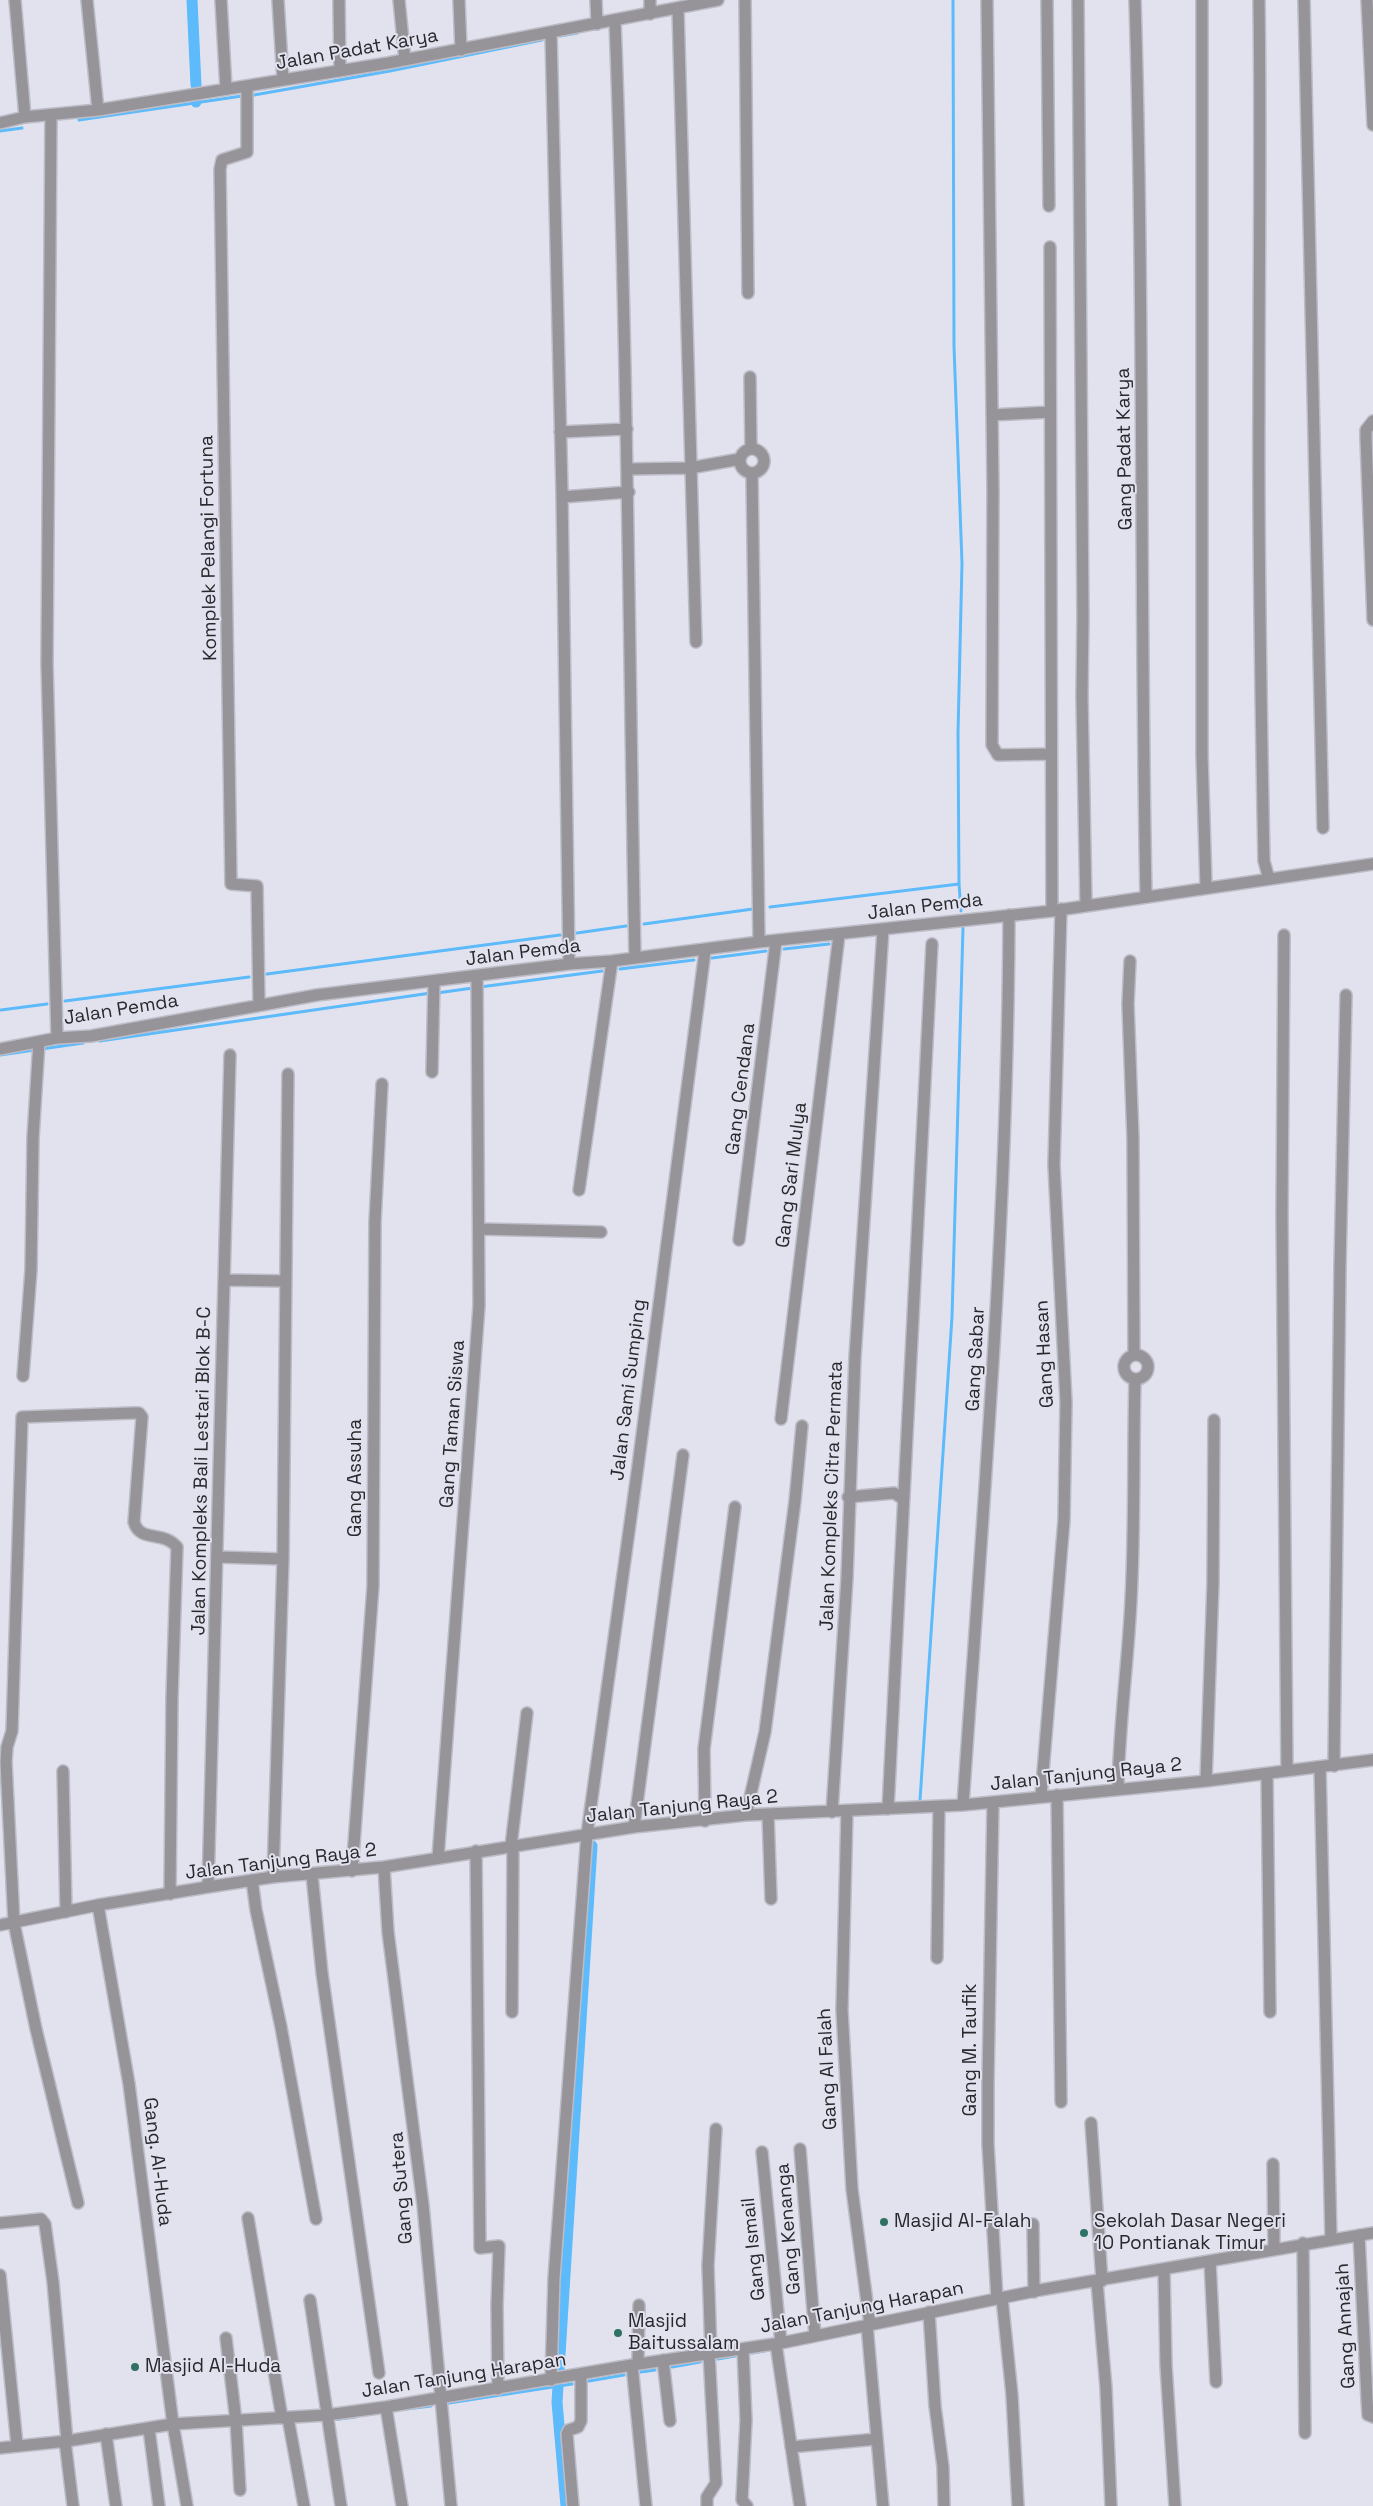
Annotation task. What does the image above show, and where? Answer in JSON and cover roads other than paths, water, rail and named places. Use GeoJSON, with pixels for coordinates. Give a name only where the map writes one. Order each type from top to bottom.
{"type":"FeatureCollection","features":[{"type":"Feature","properties":{"kind":"street"},"geometry":{"type":"LineString","coordinates":[[15,0],[25,117]]}},
{"type":"Feature","properties":{"kind":"street"},"geometry":{"type":"LineString","coordinates":[[87,0],[98,110]]}},
{"type":"Feature","properties":{"kind":"street"},"geometry":{"type":"LineString","coordinates":[[221,0],[226,89]]}},
{"type":"Feature","properties":{"kind":"street"},"geometry":{"type":"LineString","coordinates":[[278,0],[283,80]]}},
{"type":"Feature","properties":{"kind":"street"},"geometry":{"type":"LineString","coordinates":[[338,0],[340,71]]}},
{"type":"Feature","properties":{"kind":"street"},"geometry":{"type":"LineString","coordinates":[[400,0],[405,60]]}},
{"type":"Feature","properties":{"kind":"street"},"geometry":{"type":"LineString","coordinates":[[459,0],[461,50]]}},
{"type":"Feature","properties":{"kind":"street"},"geometry":{"type":"LineString","coordinates":[[596,0],[598,24]]}},
{"type":"Feature","properties":{"kind":"street"},"geometry":{"type":"LineString","coordinates":[[650,0],[650,14]]}},
{"type":"Feature","properties":{"kind":"street","name":"Jalan Padat Karya"},"geometry":{"type":"LineString","coordinates":[[0,123],[25,117],[98,110],[405,60],[718,0]]}},
{"type":"Feature","properties":{"kind":"street"},"geometry":{"type":"LineString","coordinates":[[987,0],[992,415],[992,745],[998,755],[1050,754]]}},
{"type":"Feature","properties":{"kind":"street"},"geometry":{"type":"LineString","coordinates":[[1047,0],[1049,206]]}},
{"type":"Feature","properties":{"kind":"street"},"geometry":{"type":"LineString","coordinates":[[1078,0],[1084,616],[1082,696],[1086,906]]}},
{"type":"Feature","properties":{"kind":"street","name":"Gang Padat Karya"},"geometry":{"type":"LineString","coordinates":[[1135,0],[1143,453],[1142,727],[1146,897]]}},
{"type":"Feature","properties":{"kind":"street"},"geometry":{"type":"LineString","coordinates":[[1202,0],[1202,755],[1206,886]]}},
{"type":"Feature","properties":{"kind":"street"},"geometry":{"type":"LineString","coordinates":[[1259,0],[1261,141],[1258,404],[1259,677],[1264,861],[1269,879],[1373,864]]}},
{"type":"Feature","properties":{"kind":"street"},"geometry":{"type":"LineString","coordinates":[[1304,0],[1323,828]]}},
{"type":"Feature","properties":{"kind":"street"},"geometry":{"type":"LineString","coordinates":[[1367,0],[1373,125]]}},
{"type":"Feature","properties":{"kind":"street"},"geometry":{"type":"LineString","coordinates":[[745,4],[748,293]]}},
{"type":"Feature","properties":{"kind":"street"},"geometry":{"type":"LineString","coordinates":[[678,9],[696,642]]}},
{"type":"Feature","properties":{"kind":"street"},"geometry":{"type":"LineString","coordinates":[[615,21],[629,492],[629,634],[636,958]]}},
{"type":"Feature","properties":{"kind":"street"},"geometry":{"type":"LineString","coordinates":[[551,33],[562,497],[569,964]]}},
{"type":"Feature","properties":{"kind":"street","name":"Komplek Pelangi Fortuna"},"geometry":{"type":"LineString","coordinates":[[247,86],[247,152],[227,157],[222,160],[220,168],[231,884],[257,886],[259,1004]]}},
{"type":"Feature","properties":{"kind":"street"},"geometry":{"type":"LineString","coordinates":[[50,116],[47,663],[58,1038]]}},
{"type":"Feature","properties":{"kind":"street","name":"Gang Hasan"},"geometry":{"type":"LineString","coordinates":[[1040,1796],[1060,1584],[1064,1511],[1066,1402],[1054,1165],[1056,910],[1050,754],[1050,247]]}},
{"type":"Feature","properties":{"kind":"street"},"geometry":{"type":"LineString","coordinates":[[750,376],[751,449]]}},
{"type":"Feature","properties":{"kind":"street"},"geometry":{"type":"LineString","coordinates":[[992,415],[1050,412]]}},
{"type":"Feature","properties":{"kind":"street"},"geometry":{"type":"LineString","coordinates":[[1373,421],[1366,430],[1373,620]]}},
{"type":"Feature","properties":{"kind":"street"},"geometry":{"type":"LineString","coordinates":[[560,432],[627,428]]}},
{"type":"Feature","properties":{"kind":"street"},"geometry":{"type":"LineString","coordinates":[[751,449],[759,450],[765,460],[760,471],[752,474],[743,469],[740,459],[744,452],[751,449]]}},
{"type":"Feature","properties":{"kind":"street"},"geometry":{"type":"LineString","coordinates":[[628,469],[690,468],[740,459]]}},
{"type":"Feature","properties":{"kind":"street"},"geometry":{"type":"LineString","coordinates":[[752,474],[759,942]]}},
{"type":"Feature","properties":{"kind":"street"},"geometry":{"type":"LineString","coordinates":[[562,497],[629,492]]}},
{"type":"Feature","properties":{"kind":"street","name":"Jalan Pemda"},"geometry":{"type":"LineString","coordinates":[[0,1048],[38,1046],[58,1038],[91,1036],[259,1004],[408,983],[434,982],[478,985],[569,964],[612,962],[704,951],[759,942],[839,935],[1056,910],[1206,886],[1269,879]]}},
{"type":"Feature","properties":{"kind":"street","name":"Gang Sabar"},"geometry":{"type":"LineString","coordinates":[[963,1805],[996,1330],[1005,1125],[1009,914]]}},
{"type":"Feature","properties":{"kind":"street","name":"Jalan Kompleks Citra Permata"},"geometry":{"type":"LineString","coordinates":[[832,1812],[847,1578],[848,1498],[866,1182],[883,930]]}},
{"type":"Feature","properties":{"kind":"street","name":"Gang Sari Mulya"},"geometry":{"type":"LineString","coordinates":[[781,1419],[839,935]]}},
{"type":"Feature","properties":{"kind":"street"},"geometry":{"type":"LineString","coordinates":[[1284,935],[1282,1215],[1288,1771]]}},
{"type":"Feature","properties":{"kind":"street","name":"Gang Cendana"},"geometry":{"type":"LineString","coordinates":[[739,1240],[776,941]]}},
{"type":"Feature","properties":{"kind":"street"},"geometry":{"type":"LineString","coordinates":[[888,1809],[932,944]]}},
{"type":"Feature","properties":{"kind":"street","name":"Jalan Sami Sumping"},"geometry":{"type":"LineString","coordinates":[[552,2380],[554,2278],[587,1834],[638,1466],[704,951]]}},
{"type":"Feature","properties":{"kind":"street"},"geometry":{"type":"LineString","coordinates":[[1130,961],[1128,1004],[1133,1140],[1134,1354]]}},
{"type":"Feature","properties":{"kind":"street"},"geometry":{"type":"LineString","coordinates":[[579,1190],[612,962]]}},
{"type":"Feature","properties":{"kind":"street"},"geometry":{"type":"LineString","coordinates":[[432,1072],[434,982]]}},
{"type":"Feature","properties":{"kind":"street","name":"Gang Taman Siswa"},"geometry":{"type":"LineString","coordinates":[[438,1858],[475,1372],[479,1229],[478,985]]}},
{"type":"Feature","properties":{"kind":"street"},"geometry":{"type":"LineString","coordinates":[[1334,1766],[1340,1238],[1346,995]]}},
{"type":"Feature","properties":{"kind":"street"},"geometry":{"type":"LineString","coordinates":[[23,1376],[28,1317],[33,1138],[38,1046]]}},
{"type":"Feature","properties":{"kind":"street","name":"Jalan Kompleks Bali Lestari Blok B-C"},"geometry":{"type":"LineString","coordinates":[[208,1887],[230,1055]]}},
{"type":"Feature","properties":{"kind":"street"},"geometry":{"type":"LineString","coordinates":[[272,1877],[283,1559],[288,1074]]}},
{"type":"Feature","properties":{"kind":"street","name":"Gang Assuha"},"geometry":{"type":"LineString","coordinates":[[352,1871],[373,1586],[375,1222],[382,1084]]}},
{"type":"Feature","properties":{"kind":"street"},"geometry":{"type":"LineString","coordinates":[[479,1229],[601,1232]]}},
{"type":"Feature","properties":{"kind":"street"},"geometry":{"type":"LineString","coordinates":[[224,1280],[285,1281]]}},
{"type":"Feature","properties":{"kind":"street"},"geometry":{"type":"LineString","coordinates":[[1134,1354],[1146,1358],[1148,1370],[1141,1379],[1135,1380],[1125,1373],[1123,1367],[1129,1357],[1134,1354]]}},
{"type":"Feature","properties":{"kind":"street"},"geometry":{"type":"LineString","coordinates":[[1118,1789],[1119,1745],[1130,1635],[1135,1526],[1135,1380]]}},
{"type":"Feature","properties":{"kind":"street"},"geometry":{"type":"LineString","coordinates":[[78,2203],[36,2029],[14,1923],[6,1762],[7,1747],[12,1731],[22,1417],[138,1413],[142,1417],[134,1522],[136,1530],[141,1534],[168,1538],[177,1547],[172,1698],[170,1894]]}},
{"type":"Feature","properties":{"kind":"street"},"geometry":{"type":"LineString","coordinates":[[1206,1781],[1212,1583],[1214,1420]]}},
{"type":"Feature","properties":{"kind":"street"},"geometry":{"type":"LineString","coordinates":[[746,1815],[765,1732],[793,1519],[802,1426]]}},
{"type":"Feature","properties":{"kind":"street"},"geometry":{"type":"LineString","coordinates":[[634,1828],[683,1455]]}},
{"type":"Feature","properties":{"kind":"street"},"geometry":{"type":"LineString","coordinates":[[848,1498],[894,1494],[903,1499]]}},
{"type":"Feature","properties":{"kind":"street"},"geometry":{"type":"LineString","coordinates":[[705,1821],[705,1740],[736,1508]]}},
{"type":"Feature","properties":{"kind":"street"},"geometry":{"type":"LineString","coordinates":[[218,1556],[283,1559]]}},
{"type":"Feature","properties":{"kind":"street"},"geometry":{"type":"LineString","coordinates":[[512,2012],[512,1846],[527,1712]]}},
{"type":"Feature","properties":{"kind":"street","name":"Jalan Tanjung Raya 2"},"geometry":{"type":"LineString","coordinates":[[0,1925],[98,1905],[252,1880],[272,1877],[312,1876],[384,1867],[476,1851],[634,1828],[746,1815],[963,1805],[1206,1781],[1373,1760]]}},
{"type":"Feature","properties":{"kind":"street"},"geometry":{"type":"LineString","coordinates":[[1320,1767],[1330,2239]]}},
{"type":"Feature","properties":{"kind":"street"},"geometry":{"type":"LineString","coordinates":[[63,1771],[63,1854],[66,1912]]}},
{"type":"Feature","properties":{"kind":"street"},"geometry":{"type":"LineString","coordinates":[[1267,1774],[1270,2012]]}},
{"type":"Feature","properties":{"kind":"street"},"geometry":{"type":"LineString","coordinates":[[1056,1795],[1061,2102]]}},
{"type":"Feature","properties":{"kind":"street","name":"Gang M. Taufik"},"geometry":{"type":"LineString","coordinates":[[993,1802],[988,2101],[999,2298],[1012,2395],[1018,2506]]}},
{"type":"Feature","properties":{"kind":"street"},"geometry":{"type":"LineString","coordinates":[[937,1958],[939,1807]]}},
{"type":"Feature","properties":{"kind":"street","name":"Gang Al Falah"},"geometry":{"type":"LineString","coordinates":[[847,1811],[842,2020],[852,2189],[869,2325],[883,2506]]}},
{"type":"Feature","properties":{"kind":"street"},"geometry":{"type":"LineString","coordinates":[[768,1814],[771,1898]]}},
{"type":"Feature","properties":{"kind":"street"},"geometry":{"type":"LineString","coordinates":[[476,1851],[480,2248],[499,2246],[497,2305],[498,2388]]}},
{"type":"Feature","properties":{"kind":"street","name":"Gang Sutera"},"geometry":{"type":"LineString","coordinates":[[384,1867],[388,1932],[423,2205],[439,2398],[451,2506]]}},
{"type":"Feature","properties":{"kind":"street"},"geometry":{"type":"LineString","coordinates":[[312,1876],[322,1973],[379,2373]]}},
{"type":"Feature","properties":{"kind":"street"},"geometry":{"type":"LineString","coordinates":[[252,1880],[256,1910],[281,2027],[316,2219]]}},
{"type":"Feature","properties":{"kind":"street","name":"Gang. Al-Huda"},"geometry":{"type":"LineString","coordinates":[[98,1905],[132,2100],[172,2424],[187,2506]]}},
{"type":"Feature","properties":{"kind":"street"},"geometry":{"type":"LineString","coordinates":[[1091,2123],[1111,2506]]}},
{"type":"Feature","properties":{"kind":"street"},"geometry":{"type":"LineString","coordinates":[[707,2506],[708,2497],[716,2483],[708,2266],[716,2129]]}},
{"type":"Feature","properties":{"kind":"street","name":"Gang Kenanga"},"geometry":{"type":"LineString","coordinates":[[800,2149],[815,2336]]}},
{"type":"Feature","properties":{"kind":"street","name":"Gang Ismail"},"geometry":{"type":"LineString","coordinates":[[762,2152],[778,2343],[800,2506]]}},
{"type":"Feature","properties":{"kind":"street"},"geometry":{"type":"LineString","coordinates":[[1273,2164],[1274,2248]]}},
{"type":"Feature","properties":{"kind":"street"},"geometry":{"type":"LineString","coordinates":[[248,2218],[285,2418],[304,2506]]}},
{"type":"Feature","properties":{"kind":"street"},"geometry":{"type":"LineString","coordinates":[[0,2224],[34,2219],[40,2219],[45,2224],[51,2264],[73,2506]]}},
{"type":"Feature","properties":{"kind":"street"},"geometry":{"type":"LineString","coordinates":[[1033,2224],[1034,2292]]}},
{"type":"Feature","properties":{"kind":"street","name":"Jalan Tanjung Harapan"},"geometry":{"type":"LineString","coordinates":[[0,2448],[66,2441],[172,2424],[327,2415],[386,2407],[552,2380],[635,2364],[778,2343],[999,2298],[1164,2270],[1274,2248],[1373,2233]]}},
{"type":"Feature","properties":{"kind":"street","name":"Gang Annajah"},"geometry":{"type":"LineString","coordinates":[[1358,2235],[1371,2416]]}},
{"type":"Feature","properties":{"kind":"street"},"geometry":{"type":"LineString","coordinates":[[1303,2243],[1302,2309],[1305,2433]]}},
{"type":"Feature","properties":{"kind":"street"},"geometry":{"type":"LineString","coordinates":[[1210,2261],[1216,2382]]}},
{"type":"Feature","properties":{"kind":"street"},"geometry":{"type":"LineString","coordinates":[[1164,2270],[1166,2365],[1175,2506]]}},
{"type":"Feature","properties":{"kind":"street"},"geometry":{"type":"LineString","coordinates":[[0,2275],[17,2445]]}},
{"type":"Feature","properties":{"kind":"street"},"geometry":{"type":"LineString","coordinates":[[310,2300],[341,2506]]}},
{"type":"Feature","properties":{"kind":"street"},"geometry":{"type":"LineString","coordinates":[[639,2304],[635,2364],[646,2506]]}},
{"type":"Feature","properties":{"kind":"street"},"geometry":{"type":"LineString","coordinates":[[930,2312],[935,2406],[943,2467],[944,2506]]}},
{"type":"Feature","properties":{"kind":"street"},"geometry":{"type":"LineString","coordinates":[[226,2338],[236,2421],[240,2490]]}},
{"type":"Feature","properties":{"kind":"street"},"geometry":{"type":"LineString","coordinates":[[743,2349],[746,2420],[742,2500],[747,2506]]}},
{"type":"Feature","properties":{"kind":"street"},"geometry":{"type":"LineString","coordinates":[[663,2360],[670,2421]]}},
{"type":"Feature","properties":{"kind":"street"},"geometry":{"type":"LineString","coordinates":[[573,2506],[567,2434],[569,2430],[578,2427],[580,2421],[580,2375]]}},
{"type":"Feature","properties":{"kind":"street"},"geometry":{"type":"LineString","coordinates":[[386,2407],[402,2506]]}},
{"type":"Feature","properties":{"kind":"street"},"geometry":{"type":"LineString","coordinates":[[150,2429],[159,2506]]}},
{"type":"Feature","properties":{"kind":"street"},"geometry":{"type":"LineString","coordinates":[[106,2434],[116,2506]]}},
{"type":"Feature","properties":{"kind":"street"},"geometry":{"type":"LineString","coordinates":[[791,2447],[877,2439]]}},
{"type":"Feature","properties":{"kind":"waterway"},"geometry":{"type":"LineString","coordinates":[[192,0],[196,85]]}},
{"type":"Feature","properties":{"kind":"waterway"},"geometry":{"type":"LineString","coordinates":[[953,0],[954,347],[962,563],[958,733],[959,884],[961,911]]}},
{"type":"Feature","properties":{"kind":"waterway"},"geometry":{"type":"LineString","coordinates":[[560,36],[577,33]]}},
{"type":"Feature","properties":{"kind":"waterway"},"geometry":{"type":"LineString","coordinates":[[254,95],[390,71],[542,40]]}},
{"type":"Feature","properties":{"kind":"waterway"},"geometry":{"type":"LineString","coordinates":[[79,120],[242,96]]}},
{"type":"Feature","properties":{"kind":"waterway"},"geometry":{"type":"LineString","coordinates":[[0,131],[22,128]]}},
{"type":"Feature","properties":{"kind":"waterway"},"geometry":{"type":"LineString","coordinates":[[770,907],[959,884]]}},
{"type":"Feature","properties":{"kind":"waterway"},"geometry":{"type":"LineString","coordinates":[[644,924],[753,909]]}},
{"type":"Feature","properties":{"kind":"waterway"},"geometry":{"type":"LineString","coordinates":[[577,933],[626,926]]}},
{"type":"Feature","properties":{"kind":"waterway"},"geometry":{"type":"LineString","coordinates":[[920,1800],[952,1317],[963,928]]}},
{"type":"Feature","properties":{"kind":"waterway"},"geometry":{"type":"LineString","coordinates":[[267,974],[560,935]]}},
{"type":"Feature","properties":{"kind":"waterway"},"geometry":{"type":"LineString","coordinates":[[784,949],[829,944]]}},
{"type":"Feature","properties":{"kind":"waterway"},"geometry":{"type":"LineString","coordinates":[[712,958],[766,951]]}},
{"type":"Feature","properties":{"kind":"waterway"},"geometry":{"type":"LineString","coordinates":[[620,969],[694,960]]}},
{"type":"Feature","properties":{"kind":"waterway"},"geometry":{"type":"LineString","coordinates":[[480,987],[602,971]]}},
{"type":"Feature","properties":{"kind":"waterway"},"geometry":{"type":"LineString","coordinates":[[65,1001],[249,977]]}},
{"type":"Feature","properties":{"kind":"waterway"},"geometry":{"type":"LineString","coordinates":[[437,993],[473,988]]}},
{"type":"Feature","properties":{"kind":"waterway"},"geometry":{"type":"LineString","coordinates":[[100,1041],[431,993]]}},
{"type":"Feature","properties":{"kind":"waterway"},"geometry":{"type":"LineString","coordinates":[[1,1010],[47,1004]]}},
{"type":"Feature","properties":{"kind":"waterway"},"geometry":{"type":"LineString","coordinates":[[0,1055],[83,1043]]}},
{"type":"Feature","properties":{"kind":"waterway"},"geometry":{"type":"LineString","coordinates":[[566,2506],[557,2402],[592,1846]]}},
{"type":"Feature","properties":{"kind":"waterway"},"geometry":{"type":"LineString","coordinates":[[752,2353],[764,2351]]}},
{"type":"Feature","properties":{"kind":"waterway"},"geometry":{"type":"LineString","coordinates":[[718,2359],[735,2356]]}},
{"type":"Feature","properties":{"kind":"waterway"},"geometry":{"type":"LineString","coordinates":[[672,2367],[700,2362]]}},
{"type":"Feature","properties":{"kind":"waterway"},"geometry":{"type":"LineString","coordinates":[[641,2372],[655,2370]]}},
{"type":"Feature","properties":{"kind":"waterway"},"geometry":{"type":"LineString","coordinates":[[589,2381],[624,2375]]}},
{"type":"Feature","properties":{"kind":"waterway"},"geometry":{"type":"LineString","coordinates":[[449,2403],[572,2384]]}},
{"type":"Feature","properties":{"kind":"waterway"},"geometry":{"type":"LineString","coordinates":[[406,2409],[431,2406]]}},
{"type":"Feature","properties":{"kind":"waterway"},"geometry":{"type":"LineString","coordinates":[[332,2420],[355,2417]]}},
{"type":"Feature","properties":{"kind":"place","name":"Masjid Al-Falah"},"geometry":{"type":"Point","coordinates":[884,2222]}},
{"type":"Feature","properties":{"kind":"place","name":"Sekolah Dasar Negeri 10 Pontianak Timur"},"geometry":{"type":"Point","coordinates":[1084,2233]}},
{"type":"Feature","properties":{"kind":"place","name":"Masjid Baitussalam"},"geometry":{"type":"Point","coordinates":[618,2333]}},
{"type":"Feature","properties":{"kind":"place","name":"Masjid Al-Huda"},"geometry":{"type":"Point","coordinates":[135,2367]}}]}
